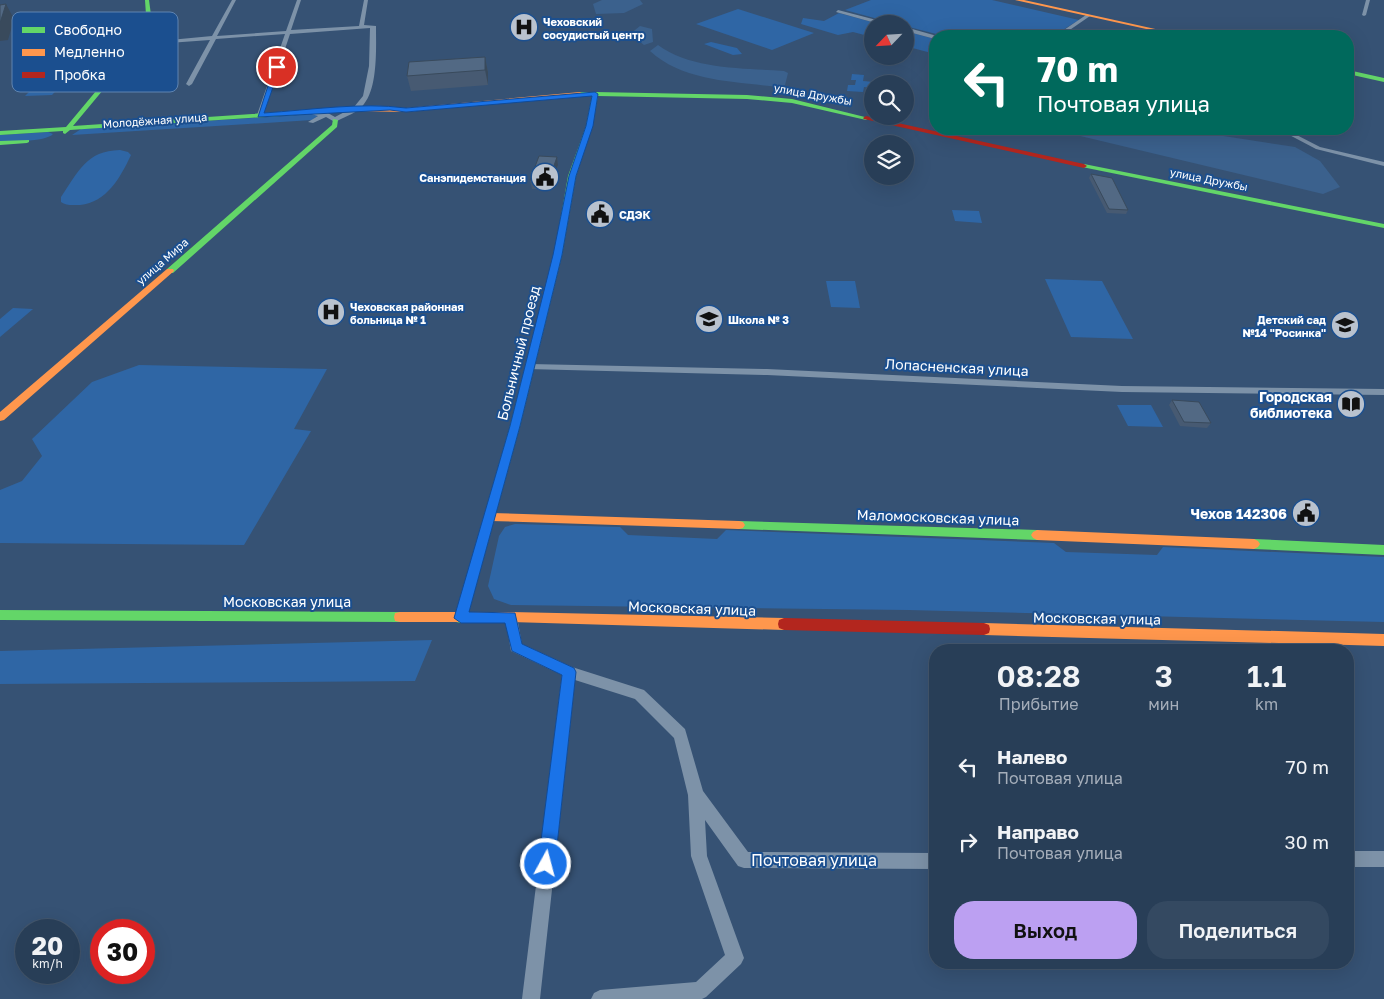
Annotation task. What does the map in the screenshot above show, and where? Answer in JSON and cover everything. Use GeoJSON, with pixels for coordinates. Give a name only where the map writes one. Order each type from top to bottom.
{"type":"FeatureCollection","features":[{"type":"Feature","properties":{"kind":"street"},"geometry":{"type":"LineString","coordinates":[[189,84],[234,0]]}},
{"type":"Feature","properties":{"kind":"street"},"geometry":{"type":"LineString","coordinates":[[260,115],[299,0]]}},
{"type":"Feature","properties":{"kind":"street"},"geometry":{"type":"LineString","coordinates":[[361,26],[366,0]]}},
{"type":"Feature","properties":{"kind":"street"},"geometry":{"type":"LineString","coordinates":[[1017,0],[1155,30]]}},
{"type":"Feature","properties":{"kind":"street"},"geometry":{"type":"LineString","coordinates":[[1364,15],[1368,0]]}},
{"type":"Feature","properties":{"kind":"street"},"geometry":{"type":"LineString","coordinates":[[838,11],[864,18]]}},
{"type":"Feature","properties":{"kind":"street"},"geometry":{"type":"LineString","coordinates":[[1067,30],[1088,16]]}},
{"type":"Feature","properties":{"kind":"street"},"geometry":{"type":"LineString","coordinates":[[178,39],[373,26],[374,49],[362,103],[335,120]]}},
{"type":"Feature","properties":{"kind":"street"},"geometry":{"type":"LineString","coordinates":[[914,31],[929,35]]}},
{"type":"Feature","properties":{"kind":"street"},"geometry":{"type":"LineString","coordinates":[[1354,73],[1384,80]]}},
{"type":"Feature","properties":{"kind":"street"},"geometry":{"type":"LineString","coordinates":[[59,139],[99,92]]}},
{"type":"Feature","properties":{"kind":"street","name":"улица Дружбы"},"geometry":{"type":"LineString","coordinates":[[353,109],[390,108],[406,110],[595,94],[701,95],[792,102],[929,132]]}},
{"type":"Feature","properties":{"kind":"street","name":"Больничный проезд"},"geometry":{"type":"LineString","coordinates":[[461,618],[491,517],[530,367],[558,255],[572,176],[590,126],[595,94]]}},
{"type":"Feature","properties":{"kind":"street","name":"Молодёжная улица"},"geometry":{"type":"LineString","coordinates":[[0,143],[313,116],[353,109]]}},
{"type":"Feature","properties":{"kind":"street","name":"улица Дружбы"},"geometry":{"type":"LineString","coordinates":[[335,120],[380,118],[406,110]]}},
{"type":"Feature","properties":{"kind":"street","name":"Молодёжная улица"},"geometry":{"type":"LineString","coordinates":[[0,133],[260,115],[313,116],[335,120]]}},
{"type":"Feature","properties":{"kind":"street","name":"улица Мира"},"geometry":{"type":"LineString","coordinates":[[0,418],[295,163],[335,126],[335,120]]}},
{"type":"Feature","properties":{"kind":"street","name":"улица Дружбы"},"geometry":{"type":"LineString","coordinates":[[942,135],[1128,176],[1384,226]]}},
{"type":"Feature","properties":{"kind":"street"},"geometry":{"type":"LineString","coordinates":[[1293,135],[1318,148],[1384,164]]}},
{"type":"Feature","properties":{"kind":"street","name":"Лопасненская улица"},"geometry":{"type":"LineString","coordinates":[[530,367],[767,372],[1122,389],[1384,392]]}},
{"type":"Feature","properties":{"kind":"street","name":"Маломосковская улица"},"geometry":{"type":"LineString","coordinates":[[491,517],[906,530],[1384,550]]}},
{"type":"Feature","properties":{"kind":"street","name":"Московская улица"},"geometry":{"type":"LineString","coordinates":[[0,614],[511,617],[1384,640]]}},
{"type":"Feature","properties":{"kind":"street","name":"Почтовая улица"},"geometry":{"type":"LineString","coordinates":[[511,617],[516,647],[569,672],[639,694],[680,734],[696,795],[699,856],[735,958],[700,991],[600,999]]}},
{"type":"Feature","properties":{"kind":"street"},"geometry":{"type":"LineString","coordinates":[[531,999],[569,672]]}},
{"type":"Feature","properties":{"kind":"street","name":"Почтовая улица"},"geometry":{"type":"LineString","coordinates":[[696,795],[744,860],[929,861]]}},
{"type":"Feature","properties":{"kind":"street"},"geometry":{"type":"LineString","coordinates":[[1354,859],[1384,859]]}},
{"type":"Feature","properties":{"kind":"shaded area"},"geometry":{"type":"Polygon","coordinates":[[[602,0],[640,0],[643,4],[624,13],[596,14],[593,4],[602,0]]]}},
{"type":"Feature","properties":{"kind":"shaded area"},"geometry":{"type":"Polygon","coordinates":[[[871,0],[992,0],[1079,20],[1063,30],[929,30],[929,32],[914,28],[914,15],[864,15],[845,10],[871,0]]]}},
{"type":"Feature","properties":{"kind":"shaded area"},"geometry":{"type":"Polygon","coordinates":[[[738,9],[814,33],[772,50],[696,24],[738,9]]]}},
{"type":"Feature","properties":{"kind":"shaded area"},"geometry":{"type":"Polygon","coordinates":[[[839,13],[864,20],[864,35],[853,32],[838,35],[801,24],[803,18],[824,21],[839,13]]]}},
{"type":"Feature","properties":{"kind":"shaded area"},"geometry":{"type":"Polygon","coordinates":[[[640,26],[652,29],[653,42],[644,45],[630,34],[640,26]]]}},
{"type":"Feature","properties":{"kind":"shaded area"},"geometry":{"type":"Polygon","coordinates":[[[914,33],[929,37],[929,52],[914,48],[914,33]]]}},
{"type":"Feature","properties":{"kind":"shaded area"},"geometry":{"type":"Polygon","coordinates":[[[711,42],[737,48],[742,54],[733,55],[704,44],[711,42]]]}},
{"type":"Feature","properties":{"kind":"shaded area"},"geometry":{"type":"Polygon","coordinates":[[[658,45],[686,59],[702,63],[736,68],[784,71],[788,73],[785,85],[777,87],[710,78],[678,69],[650,51],[658,45]]]}},
{"type":"Feature","properties":{"kind":"shaded area"},"geometry":{"type":"Polygon","coordinates":[[[852,74],[864,75],[863,92],[847,91],[848,85],[855,85],[856,80],[851,80],[852,74]]]}},
{"type":"Feature","properties":{"kind":"shaded area"},"geometry":{"type":"Polygon","coordinates":[[[29,92],[55,92],[52,95],[25,96],[29,92]]]}},
{"type":"Feature","properties":{"kind":"shaded area"},"geometry":{"type":"Polygon","coordinates":[[[319,115],[312,120],[72,135],[81,129],[319,115]]]}},
{"type":"Feature","properties":{"kind":"shaded area"},"geometry":{"type":"Polygon","coordinates":[[[48,132],[53,134],[49,137],[28,141],[0,142],[0,135],[48,132]]]}},
{"type":"Feature","properties":{"kind":"shaded area"},"geometry":{"type":"Polygon","coordinates":[[[1076,135],[1217,135],[1295,147],[1320,161],[1340,187],[1323,194],[1076,135]]]}},
{"type":"Feature","properties":{"kind":"shaded area"},"geometry":{"type":"Polygon","coordinates":[[[120,150],[131,155],[117,180],[105,194],[89,203],[80,205],[67,205],[61,202],[61,197],[84,164],[99,154],[120,150]]]}},
{"type":"Feature","properties":{"kind":"shaded area"},"geometry":{"type":"Polygon","coordinates":[[[952,210],[979,211],[982,223],[955,221],[952,210]]]}},
{"type":"Feature","properties":{"kind":"shaded area"},"geometry":{"type":"Polygon","coordinates":[[[1045,279],[1102,281],[1133,339],[1071,337],[1045,279]]]}},
{"type":"Feature","properties":{"kind":"shaded area"},"geometry":{"type":"Polygon","coordinates":[[[826,281],[855,281],[860,308],[831,307],[826,281]]]}},
{"type":"Feature","properties":{"kind":"shaded area"},"geometry":{"type":"Polygon","coordinates":[[[13,308],[33,309],[0,337],[0,319],[13,308]]]}},
{"type":"Feature","properties":{"kind":"shaded area"},"geometry":{"type":"Polygon","coordinates":[[[139,365],[327,369],[294,429],[311,431],[244,545],[0,543],[0,490],[22,481],[42,456],[32,439],[92,382],[139,365]]]}},
{"type":"Feature","properties":{"kind":"shaded area"},"geometry":{"type":"Polygon","coordinates":[[[1117,405],[1151,405],[1163,427],[1128,426],[1117,405]]]}},
{"type":"Feature","properties":{"kind":"shaded area"},"geometry":{"type":"Polygon","coordinates":[[[515,524],[620,527],[628,535],[717,539],[726,530],[1054,543],[1066,552],[1157,555],[1163,547],[1384,557],[1384,622],[908,610],[511,605],[494,599],[488,586],[499,536],[505,527],[515,524]]]}},
{"type":"Feature","properties":{"kind":"shaded area"},"geometry":{"type":"Polygon","coordinates":[[[432,640],[415,681],[0,684],[0,651],[432,640]]]}},
{"type":"Feature","properties":{"kind":"building"},"geometry":{"type":"Polygon","coordinates":[[[6,4],[0,23],[0,5],[6,4]]]}},
{"type":"Feature","properties":{"kind":"building"},"geometry":{"type":"Polygon","coordinates":[[[485,57],[485,70],[407,76],[409,62],[485,57]]]}},
{"type":"Feature","properties":{"kind":"building"},"geometry":{"type":"Polygon","coordinates":[[[539,156],[557,157],[549,180],[530,180],[539,156]]]}},
{"type":"Feature","properties":{"kind":"building"},"geometry":{"type":"Polygon","coordinates":[[[1091,174],[1112,178],[1128,210],[1109,209],[1091,174]]]}},
{"type":"Feature","properties":{"kind":"building"},"geometry":{"type":"Polygon","coordinates":[[[1172,400],[1199,402],[1211,423],[1184,422],[1172,400]]]}},
{"type":"Feature","properties":{"kind":"traffic: fast"},"geometry":{"type":"LineString","coordinates":[[147,0],[148,12]]}},
{"type":"Feature","properties":{"kind":"traffic: fast"},"geometry":{"type":"LineString","coordinates":[[1354,73],[1384,80]]}},
{"type":"Feature","properties":{"kind":"traffic: fast"},"geometry":{"type":"LineString","coordinates":[[65,132],[98,92]]}},
{"type":"Feature","properties":{"kind":"traffic: fast"},"geometry":{"type":"LineString","coordinates":[[580,94],[747,97],[792,101],[864,118]]}},
{"type":"Feature","properties":{"kind":"traffic: fast"},"geometry":{"type":"LineString","coordinates":[[461,618],[515,426],[558,255],[572,176],[589,126],[595,94]]}},
{"type":"Feature","properties":{"kind":"traffic: fast"},"geometry":{"type":"LineString","coordinates":[[0,133],[355,109]]}},
{"type":"Feature","properties":{"kind":"traffic: fast"},"geometry":{"type":"LineString","coordinates":[[170,271],[335,126],[335,120]]}},
{"type":"Feature","properties":{"kind":"traffic: fast"},"geometry":{"type":"LineString","coordinates":[[0,143],[27,141]]}},
{"type":"Feature","properties":{"kind":"traffic: fast"},"geometry":{"type":"LineString","coordinates":[[1084,166],[1384,226]]}},
{"type":"Feature","properties":{"kind":"traffic: fast"},"geometry":{"type":"LineString","coordinates":[[739,525],[1037,535]]}},
{"type":"Feature","properties":{"kind":"traffic: fast"},"geometry":{"type":"LineString","coordinates":[[1254,544],[1384,550]]}},
{"type":"Feature","properties":{"kind":"traffic: fast"},"geometry":{"type":"LineString","coordinates":[[0,615],[400,617]]}},
{"type":"Feature","properties":{"kind":"traffic: slow"},"geometry":{"type":"LineString","coordinates":[[1017,0],[1156,30]]}},
{"type":"Feature","properties":{"kind":"traffic: slow"},"geometry":{"type":"LineString","coordinates":[[355,109],[406,110],[580,94]]}},
{"type":"Feature","properties":{"kind":"traffic: slow"},"geometry":{"type":"LineString","coordinates":[[0,418],[170,271]]}},
{"type":"Feature","properties":{"kind":"traffic: slow"},"geometry":{"type":"LineString","coordinates":[[491,517],[739,525]]}},
{"type":"Feature","properties":{"kind":"traffic: slow"},"geometry":{"type":"LineString","coordinates":[[1037,535],[1254,544]]}},
{"type":"Feature","properties":{"kind":"traffic: slow"},"geometry":{"type":"LineString","coordinates":[[400,617],[511,617],[784,624]]}},
{"type":"Feature","properties":{"kind":"traffic: slow"},"geometry":{"type":"LineString","coordinates":[[984,629],[1384,640]]}},
{"type":"Feature","properties":{"kind":"traffic: jam"},"geometry":{"type":"LineString","coordinates":[[898,125],[929,132]]}},
{"type":"Feature","properties":{"kind":"traffic: jam"},"geometry":{"type":"LineString","coordinates":[[943,135],[1084,166]]}},
{"type":"Feature","properties":{"kind":"traffic: jam"},"geometry":{"type":"LineString","coordinates":[[784,624],[984,629]]}},
{"type":"Feature","properties":{"kind":"place","name":"Чеховский сосудистый центр"},"geometry":{"type":"Point","coordinates":[524,27]}},
{"type":"Feature","properties":{"kind":"place","name":"Санэпидемстанция"},"geometry":{"type":"Point","coordinates":[545,177]}},
{"type":"Feature","properties":{"kind":"place","name":"СДЭК"},"geometry":{"type":"Point","coordinates":[600,214]}},
{"type":"Feature","properties":{"kind":"place","name":"Чеховская районная больница № 1"},"geometry":{"type":"Point","coordinates":[331,312]}},
{"type":"Feature","properties":{"kind":"place","name":"Школа № 3"},"geometry":{"type":"Point","coordinates":[709,319]}},
{"type":"Feature","properties":{"kind":"place","name":"Детский сад №14 \"Росинка\""},"geometry":{"type":"Point","coordinates":[1345,325]}},
{"type":"Feature","properties":{"kind":"place","name":"Городская библиотека"},"geometry":{"type":"Point","coordinates":[1351,404]}},
{"type":"Feature","properties":{"kind":"place","name":"Чехов 142306"},"geometry":{"type":"Point","coordinates":[1306,513]}},
{"type":"Feature","properties":{"kind":"route"},"geometry":{"type":"LineString","coordinates":[[277,67],[260,115],[353,109],[390,108],[406,110],[595,94],[590,126],[572,176],[558,255],[515,426],[491,517],[461,618],[511,617],[516,647],[569,672],[546,864]]}}]}
